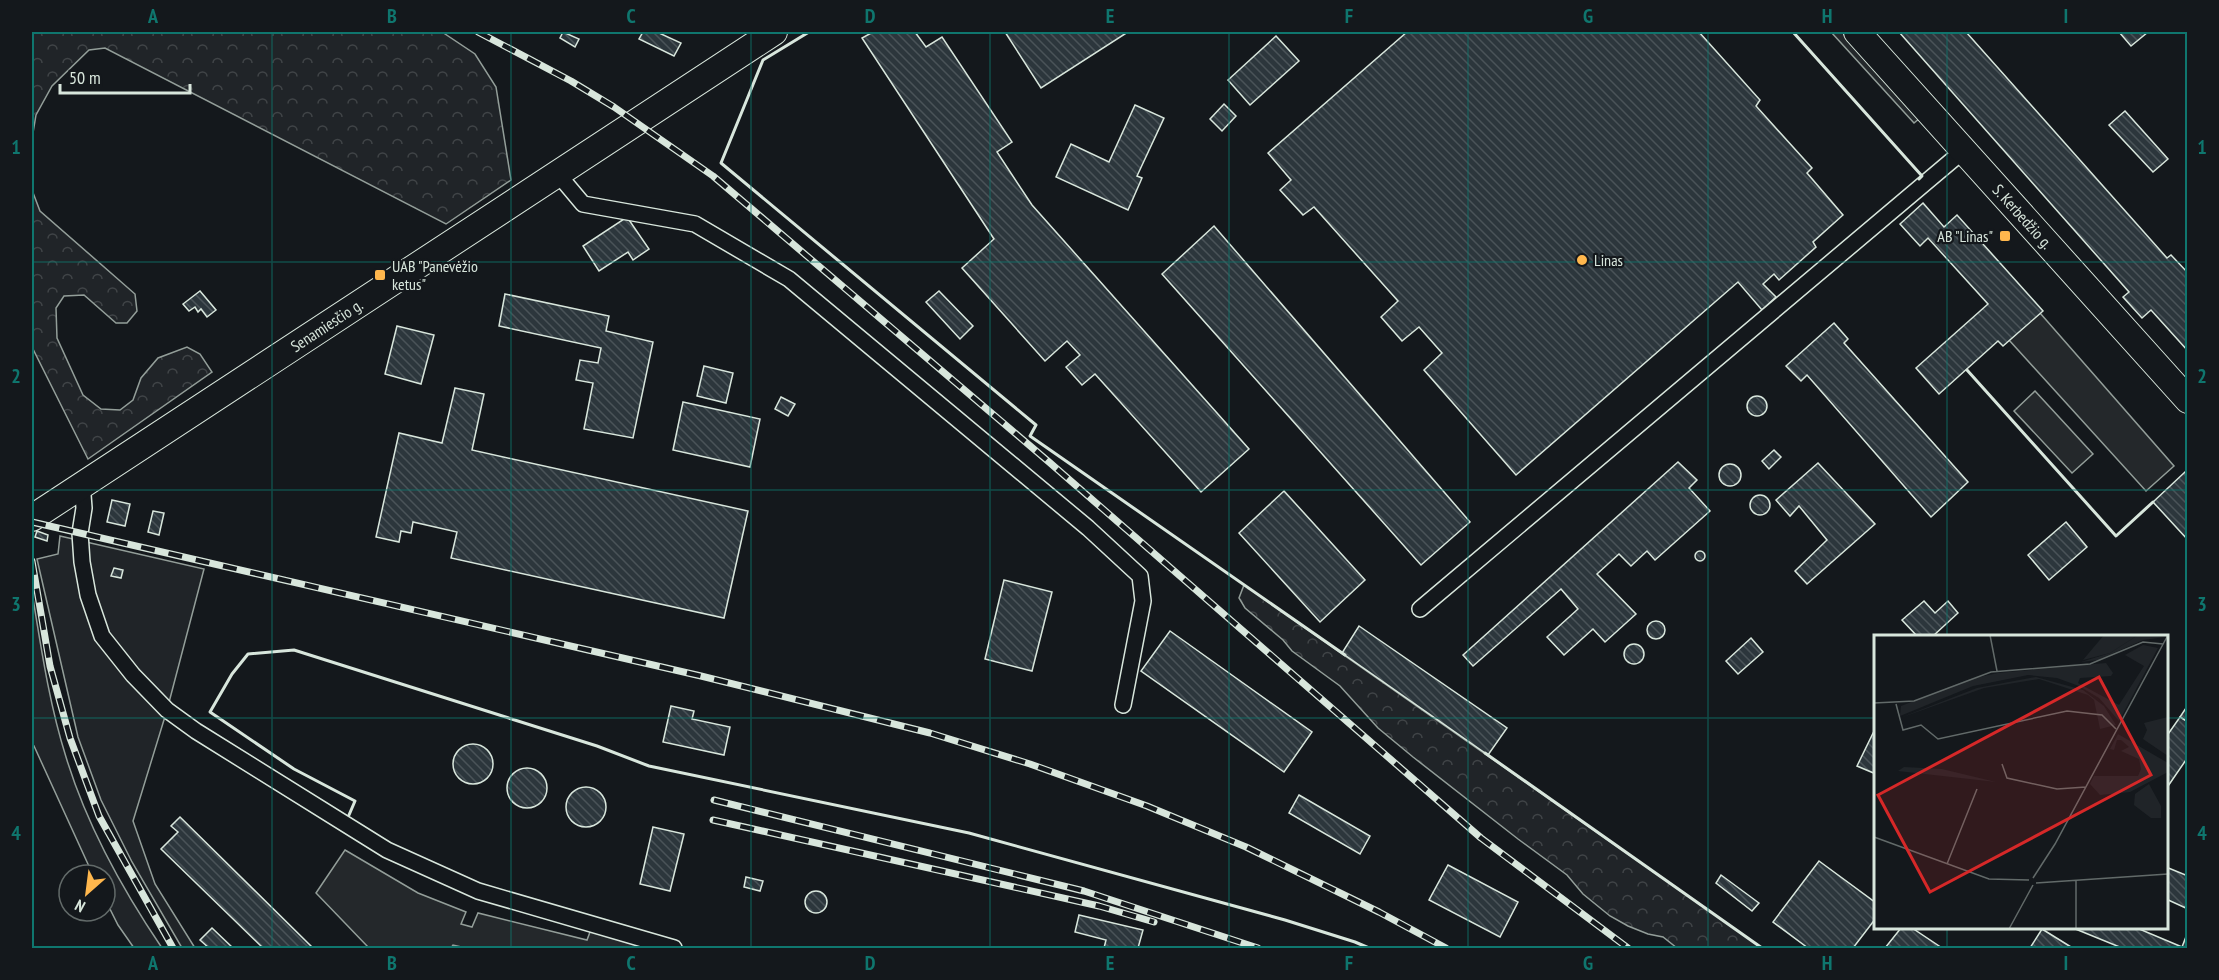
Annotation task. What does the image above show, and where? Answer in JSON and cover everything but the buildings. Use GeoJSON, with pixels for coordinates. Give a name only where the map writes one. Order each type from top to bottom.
{"type":"FeatureCollection","features":[{"type":"Feature","properties":{"kind":"main road","name":"Senamiesčio g."},"geometry":{"type":"LineString","coordinates":[[32,518],[774,32]]}},
{"type":"Feature","properties":{"kind":"main road","name":"S. Kerbedžio g."},"geometry":{"type":"LineString","coordinates":[[1857,32],[2187,400]]}},
{"type":"Feature","properties":{"kind":"street"},"geometry":{"type":"LineString","coordinates":[[1420,609],[1963,151]]}},
{"type":"Feature","properties":{"kind":"street"},"geometry":{"type":"LineString","coordinates":[[557,173],[582,204],[695,224],[789,279],[1088,528],[1140,576],[1143,601],[1123,705]]}},
{"type":"Feature","properties":{"kind":"street"},"geometry":{"type":"LineString","coordinates":[[79,487],[83,495],[84,508],[80,533],[82,562],[88,595],[102,636],[133,675],[167,710],[196,731],[387,850],[478,891],[674,948]]}},
{"type":"Feature","properties":{"kind":"green space"},"geometry":{"type":"Polygon","coordinates":[[[32,32],[442,32],[475,54],[496,87],[511,180],[446,224],[105,48],[89,50],[52,86],[36,115],[32,139],[32,32]]]}},
{"type":"Feature","properties":{"kind":"green space"},"geometry":{"type":"Polygon","coordinates":[[[32,190],[40,211],[135,294],[137,311],[127,323],[116,323],[84,295],[64,296],[56,308],[57,338],[83,395],[101,409],[120,410],[133,400],[141,378],[158,358],[187,347],[200,354],[212,372],[88,459],[32,347],[32,190]]]}},
{"type":"Feature","properties":{"kind":"green space"},"geometry":{"type":"Polygon","coordinates":[[[60,536],[204,569],[167,710],[133,821],[155,884],[195,948],[182,948],[132,862],[101,800],[78,737],[37,559],[58,554],[60,536]]]}},
{"type":"Feature","properties":{"kind":"green space"},"geometry":{"type":"Polygon","coordinates":[[[1244,585],[1762,948],[1677,948],[1663,937],[1648,934],[1610,916],[1583,894],[1567,875],[1378,728],[1340,686],[1292,651],[1283,640],[1245,608],[1239,598],[1244,585]]]}},
{"type":"Feature","properties":{"kind":"green space"},"geometry":{"type":"Polygon","coordinates":[[[32,592],[50,696],[60,737],[84,807],[111,863],[88,863],[34,746],[32,747],[32,592]]]}},
{"type":"Feature","properties":{"kind":"green space"},"geometry":{"type":"Polygon","coordinates":[[[117,874],[162,948],[134,948],[118,925],[117,874]]]}},
{"type":"Feature","properties":{"kind":"shaded area"},"geometry":{"type":"Polygon","coordinates":[[[1831,32],[1842,32],[1920,118],[1914,123],[1831,32]]]}},
{"type":"Feature","properties":{"kind":"shaded area"},"geometry":{"type":"Polygon","coordinates":[[[2040,313],[2174,466],[2146,491],[2009,340],[2040,313]]]}},
{"type":"Feature","properties":{"kind":"shaded area"},"geometry":{"type":"Polygon","coordinates":[[[2035,391],[2093,454],[2072,473],[2014,411],[2035,391]]]}},
{"type":"Feature","properties":{"kind":"shaded area"},"geometry":{"type":"Polygon","coordinates":[[[345,850],[418,893],[466,912],[461,924],[472,927],[478,913],[587,940],[593,924],[674,948],[462,948],[453,945],[451,948],[369,948],[316,893],[345,850]]]}},
{"type":"Feature","properties":{"kind":"railway"},"geometry":{"type":"LineString","coordinates":[[478,32],[571,81],[614,107],[713,176],[1049,462],[1481,838],[1628,948]]}},
{"type":"Feature","properties":{"kind":"railway"},"geometry":{"type":"LineString","coordinates":[[32,522],[701,676],[930,733],[1030,764],[1147,806],[1246,847],[1379,912],[1446,948]]}},
{"type":"Feature","properties":{"kind":"railway"},"geometry":{"type":"LineString","coordinates":[[32,561],[50,666],[70,738],[99,816],[173,948]]}},
{"type":"Feature","properties":{"kind":"railway"},"geometry":{"type":"LineString","coordinates":[[714,800],[1084,891],[1258,948]]}},
{"type":"Feature","properties":{"kind":"railway"},"geometry":{"type":"LineString","coordinates":[[713,820],[1099,906],[1154,922]]}},
{"type":"Feature","properties":{"kind":"wall"},"geometry":{"type":"LineString","coordinates":[[809,32],[763,60],[721,163],[1036,425],[1030,436],[1345,655]]}},
{"type":"Feature","properties":{"kind":"wall"},"geometry":{"type":"LineString","coordinates":[[1793,32],[1922,176],[1919,179]]}},
{"type":"Feature","properties":{"kind":"wall"},"geometry":{"type":"LineString","coordinates":[[1967,370],[2116,536],[2153,502]]}},
{"type":"Feature","properties":{"kind":"wall"},"geometry":{"type":"LineString","coordinates":[[349,815],[355,801],[294,769],[210,712],[232,674],[248,654],[294,650],[597,746],[649,766],[969,833],[1285,920],[1369,948]]}},
{"type":"Feature","properties":{"kind":"wall"},"geometry":{"type":"LineString","coordinates":[[1485,753],[1762,948]]}},
{"type":"Feature","properties":{"kind":"place","name":"AB \"Linas\""},"geometry":{"type":"Point","coordinates":[2005,236]}},
{"type":"Feature","properties":{"kind":"place","name":"Linas"},"geometry":{"type":"Point","coordinates":[1582,260]}},
{"type":"Feature","properties":{"kind":"place","name":"UAB \"Panevėžio ketus\""},"geometry":{"type":"Point","coordinates":[380,275]}}]}
